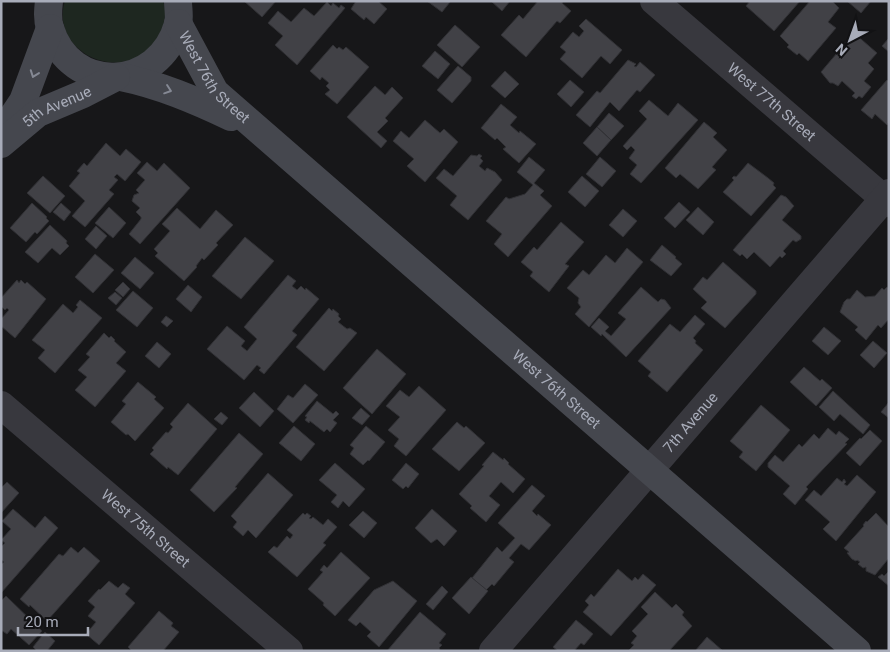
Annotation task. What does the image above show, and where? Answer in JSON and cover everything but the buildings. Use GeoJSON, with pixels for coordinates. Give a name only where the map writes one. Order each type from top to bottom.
{"type":"FeatureCollection","features":[{"type":"Feature","properties":{"kind":"street","name":"West 77th Street"},"geometry":{"type":"LineString","coordinates":[[654,1],[887,198]]}},
{"type":"Feature","properties":{"kind":"street","name":"5th Avenue"},"geometry":{"type":"LineString","coordinates":[[1,144],[38,113],[119,77],[141,71],[158,60],[171,43],[180,11]]}},
{"type":"Feature","properties":{"kind":"street","name":"West 76th Street"},"geometry":{"type":"LineString","coordinates":[[180,11],[215,92],[857,651]]}},
{"type":"Feature","properties":{"kind":"street","name":"5th Avenue"},"geometry":{"type":"LineString","coordinates":[[1,134],[23,101],[47,13]]}},
{"type":"Feature","properties":{"kind":"street","name":"West 76th Street"},"geometry":{"type":"LineString","coordinates":[[47,13],[57,44],[68,58],[82,69],[98,75],[149,83],[189,97],[255,128]]}},
{"type":"Feature","properties":{"kind":"street","name":"7th Avenue"},"geometry":{"type":"LineString","coordinates":[[493,651],[887,198]]}},
{"type":"Feature","properties":{"kind":"street","name":"West 75th Street"},"geometry":{"type":"LineString","coordinates":[[1,406],[289,651]]}},
{"type":"Feature","properties":{"kind":"shaded area"},"geometry":{"type":"Polygon","coordinates":[[[65,1],[163,1],[165,10],[164,23],[159,35],[146,52],[130,60],[112,62],[95,59],[80,50],[68,36],[63,20],[65,1]]]}}]}
